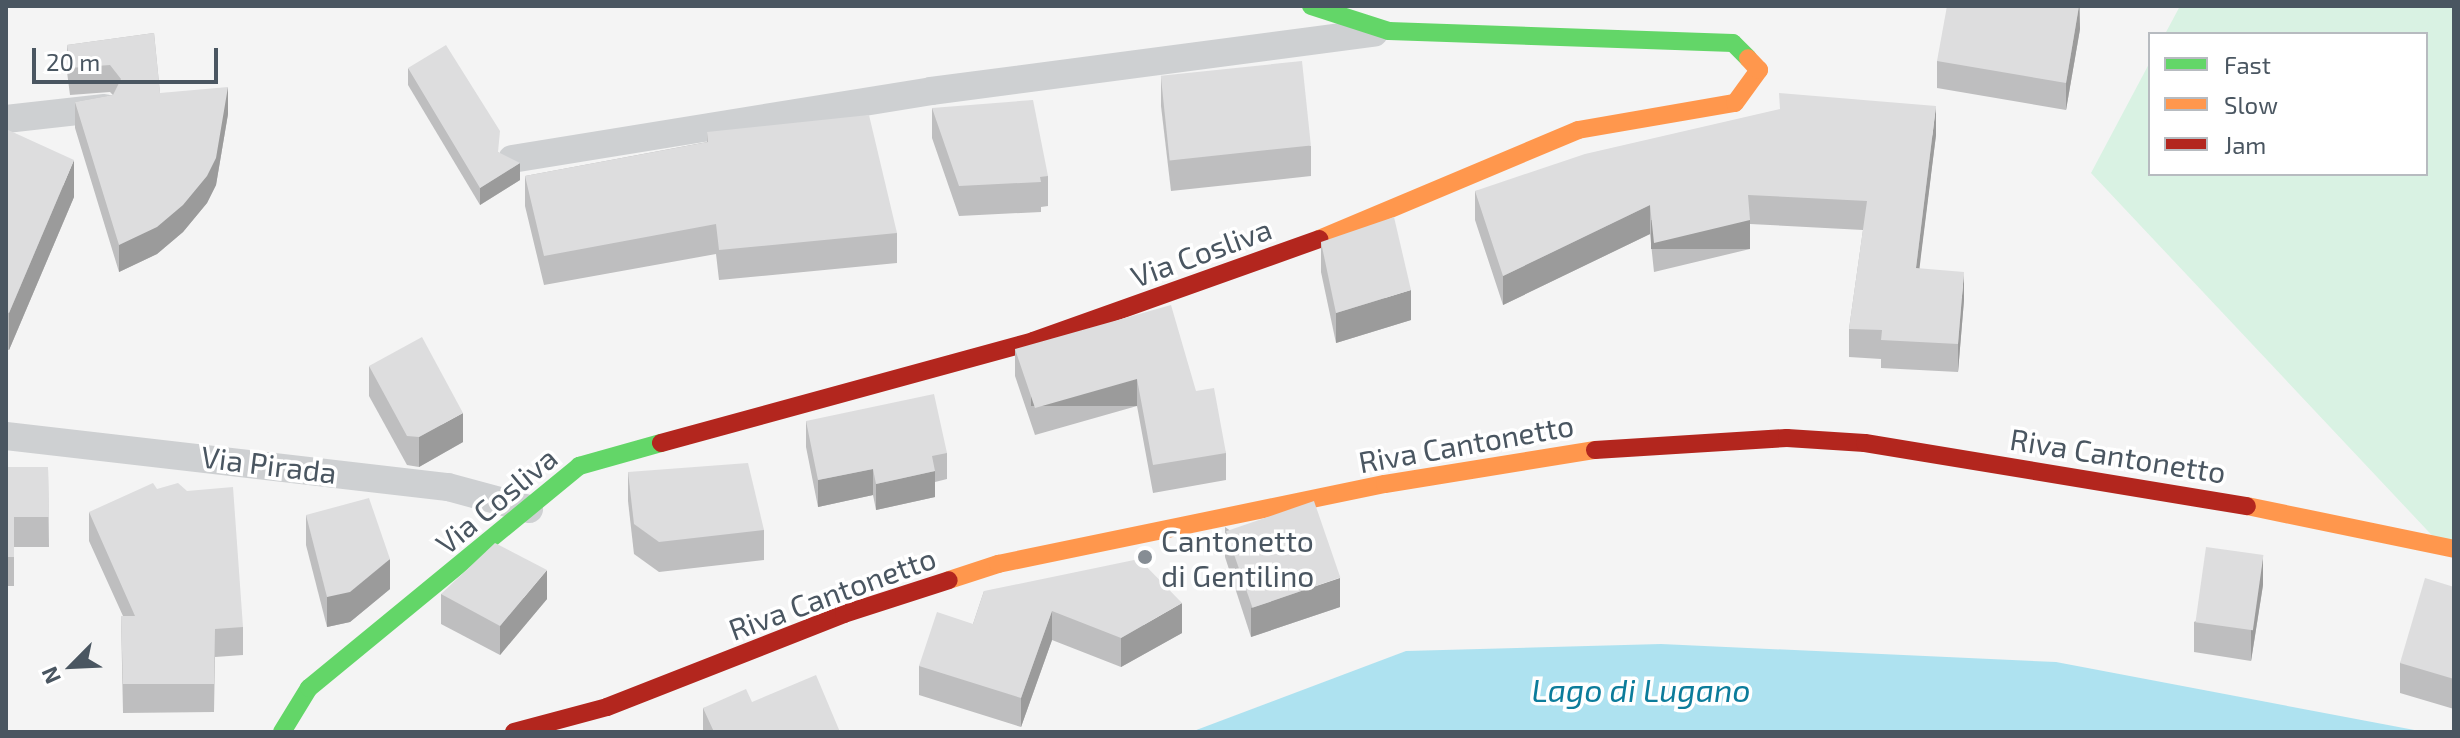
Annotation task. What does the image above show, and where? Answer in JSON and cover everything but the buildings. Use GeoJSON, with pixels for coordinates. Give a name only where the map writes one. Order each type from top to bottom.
{"type":"FeatureCollection","features":[{"type":"Feature","properties":{"kind":"street","name":"Via Cosliva"},"geometry":{"type":"LineString","coordinates":[[282,732],[309,688],[579,466],[1033,341],[1312,242],[1578,130],[1735,103],[1759,70],[1733,43],[1389,31],[1311,6]]}},
{"type":"Feature","properties":{"kind":"street","name":"Riva Cantonetto"},"geometry":{"type":"LineString","coordinates":[[514,732],[607,707],[844,614],[998,564],[1400,482],[1546,455],[1640,445],[1787,438],[1865,443],[2343,522],[2454,549]]}},
{"type":"Feature","properties":{"kind":"lane"},"geometry":{"type":"LineString","coordinates":[[512,159],[931,91],[1389,31]]}},
{"type":"Feature","properties":{"kind":"lane"},"geometry":{"type":"LineString","coordinates":[[6,119],[104,108]]}},
{"type":"Feature","properties":{"kind":"lane","name":"Via Pirada"},"geometry":{"type":"LineString","coordinates":[[6,436],[448,487],[529,509]]}},
{"type":"Feature","properties":{"kind":"green space"},"geometry":{"type":"Polygon","coordinates":[[[2180,6],[2454,6],[2454,549],[2442,546],[2091,173],[2148,66],[2148,176],[2428,176],[2428,32],[2166,32],[2180,6]]]}},
{"type":"Feature","properties":{"kind":"water","name":"Lago di Lugano"},"geometry":{"type":"Polygon","coordinates":[[[1661,644],[2056,662],[2425,732],[1191,732],[1406,651],[1661,644]]]}},
{"type":"Feature","properties":{"kind":"traffic: fast"},"geometry":{"type":"LineString","coordinates":[[1311,6],[1389,31],[1733,43],[1748,58]]}},
{"type":"Feature","properties":{"kind":"traffic: fast"},"geometry":{"type":"LineString","coordinates":[[282,732],[309,688],[579,466],[661,443]]}},
{"type":"Feature","properties":{"kind":"traffic: slow"},"geometry":{"type":"LineString","coordinates":[[1319,239],[1578,130],[1735,103],[1759,70],[1748,58]]}},
{"type":"Feature","properties":{"kind":"traffic: slow"},"geometry":{"type":"LineString","coordinates":[[949,580],[998,564],[1385,484],[1595,450]]}},
{"type":"Feature","properties":{"kind":"traffic: slow"},"geometry":{"type":"LineString","coordinates":[[2247,506],[2454,549]]}},
{"type":"Feature","properties":{"kind":"traffic: jam"},"geometry":{"type":"LineString","coordinates":[[661,443],[1033,341],[1319,239]]}},
{"type":"Feature","properties":{"kind":"traffic: jam"},"geometry":{"type":"LineString","coordinates":[[1595,450],[1787,438],[1865,443],[2247,506]]}},
{"type":"Feature","properties":{"kind":"traffic: jam"},"geometry":{"type":"LineString","coordinates":[[514,732],[607,707],[844,614],[949,580]]}},
{"type":"Feature","properties":{"kind":"place","name":"Cantonetto di Gentilino"},"geometry":{"type":"Point","coordinates":[1145,557]}}]}
